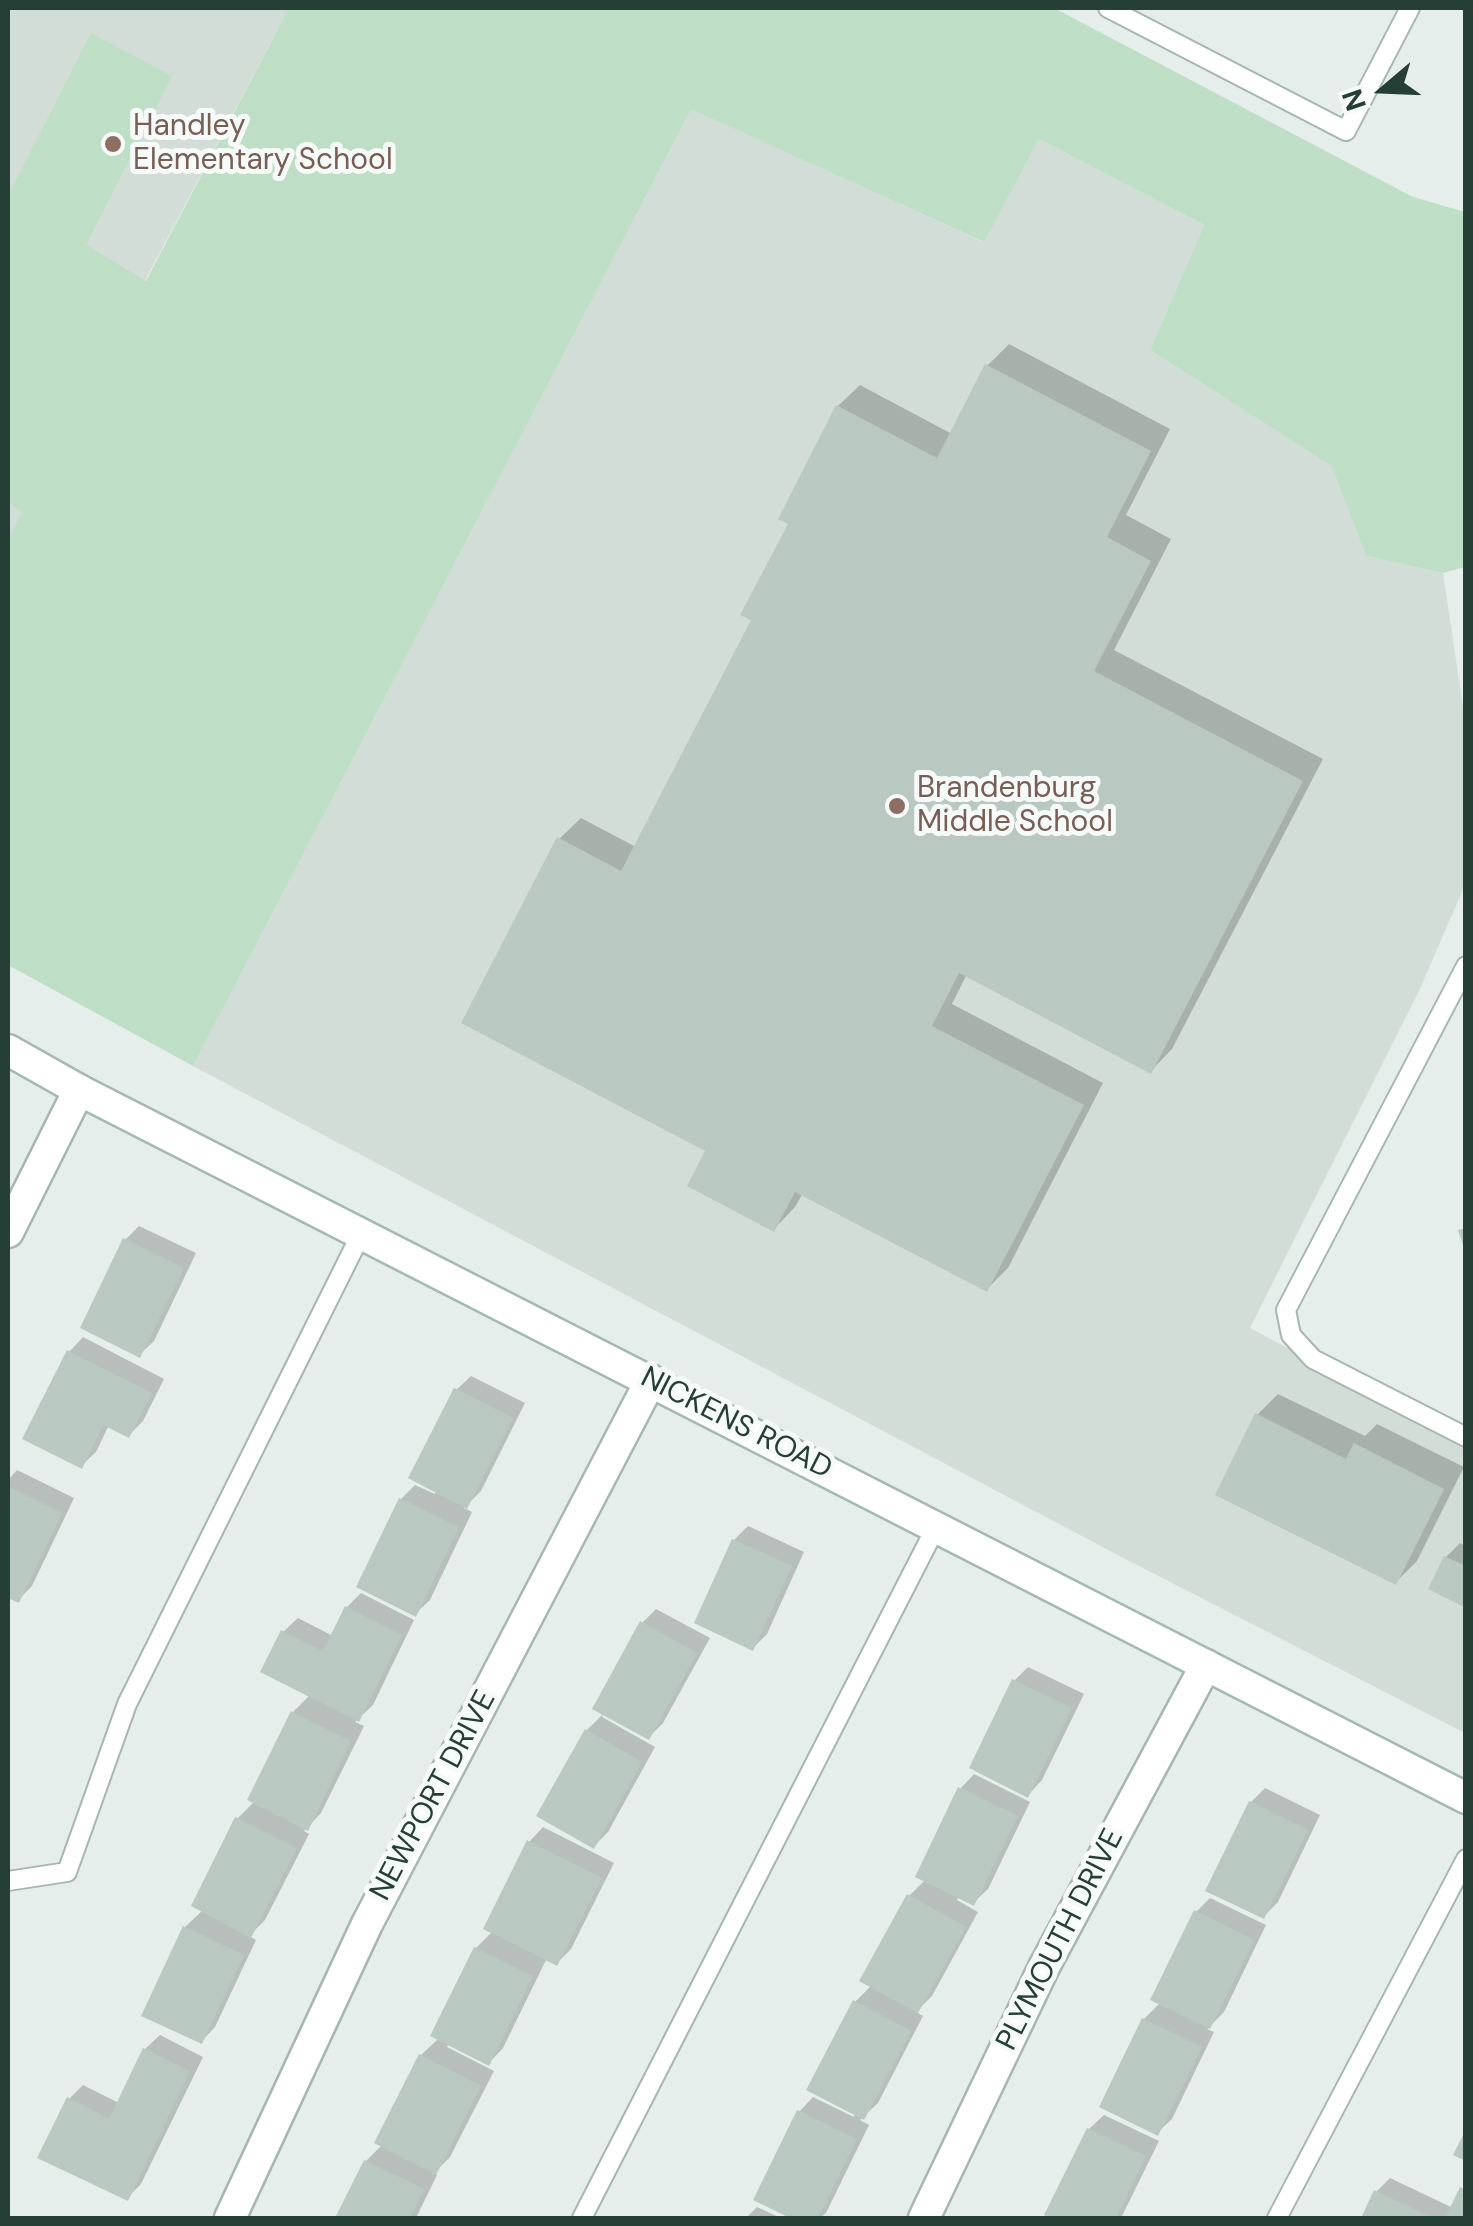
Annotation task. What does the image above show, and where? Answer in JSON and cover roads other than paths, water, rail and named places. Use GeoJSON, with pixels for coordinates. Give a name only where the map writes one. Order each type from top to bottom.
{"type":"FeatureCollection","features":[{"type":"Feature","properties":{"kind":"street","name":"NICKENS ROAD"},"geometry":{"type":"LineString","coordinates":[[8,1050],[1466,1798]]}},
{"type":"Feature","properties":{"kind":"street"},"geometry":{"type":"LineString","coordinates":[[8,1232],[80,1090]]}},
{"type":"Feature","properties":{"kind":"street","name":"NEWPORT DRIVE"},"geometry":{"type":"LineString","coordinates":[[230,2218],[367,1924],[651,1380]]}},
{"type":"Feature","properties":{"kind":"street","name":"PLYMOUTH DRIVE"},"geometry":{"type":"LineString","coordinates":[[924,2218],[1044,1966],[1206,1665]]}},
{"type":"Feature","properties":{"kind":"lane"},"geometry":{"type":"LineString","coordinates":[[1108,8],[1346,131],[1410,8]]}},
{"type":"Feature","properties":{"kind":"lane"},"geometry":{"type":"LineString","coordinates":[[1466,966],[1286,1310],[1292,1336],[1313,1360],[1466,1437]]}},
{"type":"Feature","properties":{"kind":"lane"},"geometry":{"type":"LineString","coordinates":[[8,1881],[67,1872],[127,1704],[361,1234]]}},
{"type":"Feature","properties":{"kind":"lane"},"geometry":{"type":"LineString","coordinates":[[582,2218],[936,1527]]}},
{"type":"Feature","properties":{"kind":"lane"},"geometry":{"type":"LineString","coordinates":[[1277,2218],[1466,1859]]}},
{"type":"Feature","properties":{"kind":"place","name":"Handley Elementary School"},"geometry":{"type":"Point","coordinates":[113,144]}},
{"type":"Feature","properties":{"kind":"place","name":"Brandenburg Middle School"},"geometry":{"type":"Point","coordinates":[897,806]}}]}
